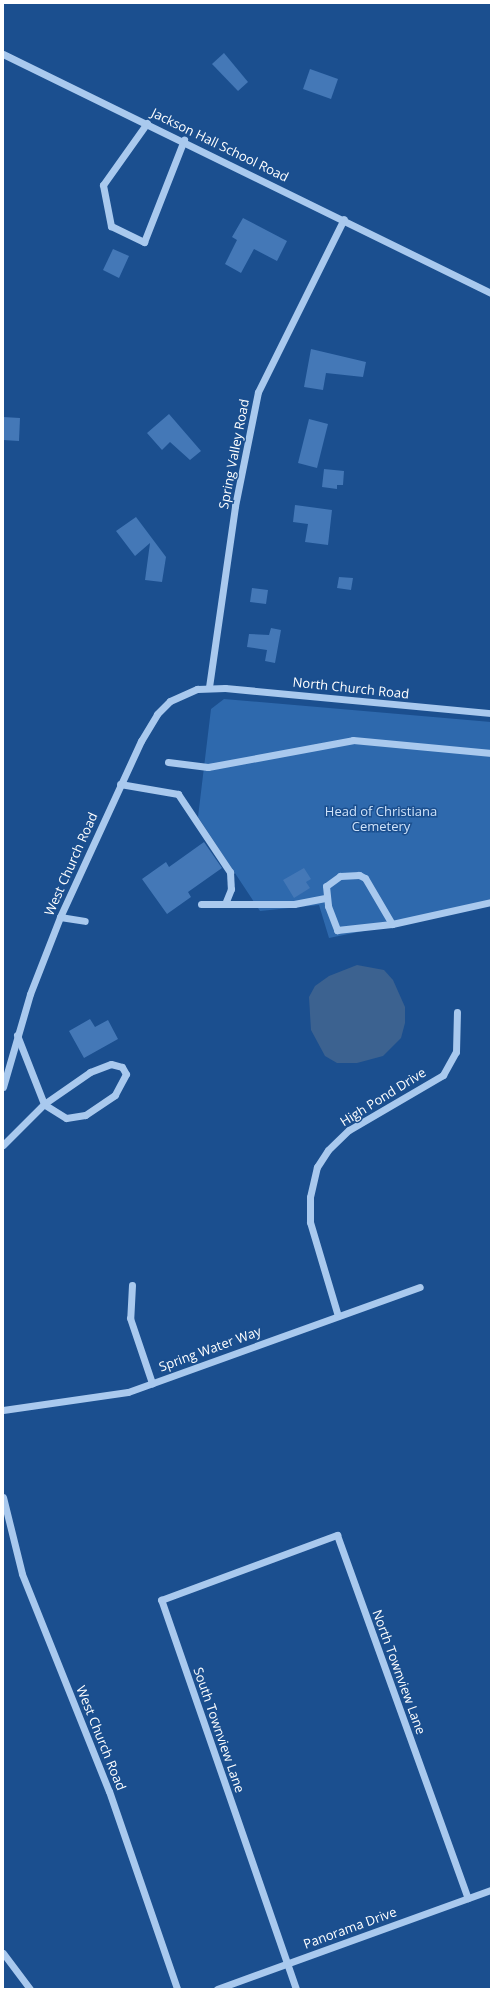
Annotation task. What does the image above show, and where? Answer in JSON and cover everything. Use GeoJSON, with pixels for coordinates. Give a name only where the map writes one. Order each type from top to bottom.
{"type":"FeatureCollection","features":[{"type":"Feature","properties":{"kind":"street","name":"Jackson Hall School Road"},"geometry":{"type":"LineString","coordinates":[[3,54],[184,140],[491,293]]}},
{"type":"Feature","properties":{"kind":"street"},"geometry":{"type":"LineString","coordinates":[[147,123],[103,185],[111,226],[144,242],[184,140]]}},
{"type":"Feature","properties":{"kind":"street","name":"Spring Valley Road"},"geometry":{"type":"LineString","coordinates":[[209,687],[235,506],[258,392],[344,219]]}},
{"type":"Feature","properties":{"kind":"street","name":"North Church Road"},"geometry":{"type":"LineString","coordinates":[[209,687],[491,713]]}},
{"type":"Feature","properties":{"kind":"street","name":"West Church Road"},"geometry":{"type":"LineString","coordinates":[[3,1087],[17,1035],[60,916],[120,784],[150,725],[163,708],[187,692],[209,687]]}},
{"type":"Feature","properties":{"kind":"street"},"geometry":{"type":"LineString","coordinates":[[168,762],[208,767],[353,740],[491,753]]}},
{"type":"Feature","properties":{"kind":"street"},"geometry":{"type":"LineString","coordinates":[[120,784],[178,794],[230,872],[231,889],[225,904]]}},
{"type":"Feature","properties":{"kind":"street"},"geometry":{"type":"LineString","coordinates":[[392,924],[370,885],[359,875],[332,881],[326,886],[326,898],[338,930],[392,924],[491,902]]}},
{"type":"Feature","properties":{"kind":"street"},"geometry":{"type":"LineString","coordinates":[[201,904],[294,904],[326,898]]}},
{"type":"Feature","properties":{"kind":"street"},"geometry":{"type":"LineString","coordinates":[[60,916],[85,921]]}},
{"type":"Feature","properties":{"kind":"street","name":"High Pond Drive"},"geometry":{"type":"LineString","coordinates":[[338,1316],[310,1222],[310,1197],[317,1167],[328,1150],[349,1130],[443,1075],[456,1052],[457,1012]]}},
{"type":"Feature","properties":{"kind":"street"},"geometry":{"type":"LineString","coordinates":[[3,1145],[44,1104],[90,1072],[111,1064],[122,1067],[126,1074],[115,1095],[85,1115],[66,1118],[44,1104],[17,1035]]}},
{"type":"Feature","properties":{"kind":"street"},"geometry":{"type":"LineString","coordinates":[[132,1285],[130,1318],[152,1383]]}},
{"type":"Feature","properties":{"kind":"street","name":"Spring Water Way"},"geometry":{"type":"LineString","coordinates":[[3,1410],[107,1397],[152,1383],[420,1287]]}},
{"type":"Feature","properties":{"kind":"street","name":"West Church Road"},"geometry":{"type":"LineString","coordinates":[[3,1497],[25,1581],[109,1791],[177,1989]]}},
{"type":"Feature","properties":{"kind":"street","name":"North Townview Lane"},"geometry":{"type":"LineString","coordinates":[[256,1565],[337,1535],[468,1898]]}},
{"type":"Feature","properties":{"kind":"street","name":"South Townview Lane"},"geometry":{"type":"LineString","coordinates":[[256,1565],[161,1600],[288,1964]]}},
{"type":"Feature","properties":{"kind":"street","name":"Panorama Drive"},"geometry":{"type":"LineString","coordinates":[[217,1989],[491,1890]]}},
{"type":"Feature","properties":{"kind":"street"},"geometry":{"type":"LineString","coordinates":[[3,1953],[30,1989]]}},
{"type":"Feature","properties":{"kind":"street"},"geometry":{"type":"LineString","coordinates":[[288,1964],[296,1989]]}},
{"type":"Feature","properties":{"kind":"green space","name":"Head of Christiana Cemetery"},"geometry":{"type":"Polygon","coordinates":[[[224,699],[491,722],[491,905],[329,938],[319,905],[260,911],[198,817],[211,709],[224,699]]]}},
{"type":"Feature","properties":{"kind":"shaded area"},"geometry":{"type":"Polygon","coordinates":[[[357,965],[384,970],[393,980],[405,1007],[405,1023],[401,1038],[383,1056],[357,1063],[337,1063],[325,1056],[311,1030],[309,997],[315,986],[329,976],[357,965]]]}},
{"type":"Feature","properties":{"kind":"building"},"geometry":{"type":"Polygon","coordinates":[[[224,53],[248,82],[238,91],[212,64],[224,53]]]}},
{"type":"Feature","properties":{"kind":"building"},"geometry":{"type":"Polygon","coordinates":[[[310,69],[338,79],[331,99],[303,89],[310,69]]]}},
{"type":"Feature","properties":{"kind":"building"},"geometry":{"type":"Polygon","coordinates":[[[243,218],[287,241],[277,261],[254,249],[241,273],[225,264],[237,240],[232,237],[243,218]]]}},
{"type":"Feature","properties":{"kind":"building"},"geometry":{"type":"Polygon","coordinates":[[[113,249],[129,256],[119,278],[103,270],[113,249]]]}},
{"type":"Feature","properties":{"kind":"building"},"geometry":{"type":"Polygon","coordinates":[[[311,349],[366,362],[363,377],[326,373],[323,390],[304,387],[311,349]]]}},
{"type":"Feature","properties":{"kind":"building"},"geometry":{"type":"Polygon","coordinates":[[[169,414],[201,451],[190,460],[170,442],[162,450],[147,433],[169,414]]]}},
{"type":"Feature","properties":{"kind":"building"},"geometry":{"type":"Polygon","coordinates":[[[3,417],[20,418],[19,441],[3,440],[3,417]]]}},
{"type":"Feature","properties":{"kind":"building"},"geometry":{"type":"Polygon","coordinates":[[[309,419],[328,424],[317,468],[298,463],[309,419]]]}},
{"type":"Feature","properties":{"kind":"building"},"geometry":{"type":"Polygon","coordinates":[[[324,469],[344,471],[343,485],[337,485],[337,489],[322,487],[324,469]]]}},
{"type":"Feature","properties":{"kind":"building"},"geometry":{"type":"Polygon","coordinates":[[[295,505],[332,510],[328,545],[305,542],[308,524],[293,522],[295,505]]]}},
{"type":"Feature","properties":{"kind":"building"},"geometry":{"type":"Polygon","coordinates":[[[136,517],[166,557],[162,582],[145,580],[150,543],[135,556],[116,531],[136,517]]]}},
{"type":"Feature","properties":{"kind":"building"},"geometry":{"type":"Polygon","coordinates":[[[339,577],[353,578],[351,590],[337,588],[339,577]]]}},
{"type":"Feature","properties":{"kind":"building"},"geometry":{"type":"Polygon","coordinates":[[[252,588],[268,590],[266,604],[250,602],[252,588]]]}},
{"type":"Feature","properties":{"kind":"building"},"geometry":{"type":"Polygon","coordinates":[[[271,628],[281,630],[275,663],[265,661],[267,650],[247,647],[249,634],[269,635],[271,628]]]}},
{"type":"Feature","properties":{"kind":"building"},"geometry":{"type":"Polygon","coordinates":[[[204,842],[222,868],[188,892],[191,897],[167,914],[142,879],[166,862],[169,867],[204,842]]]}},
{"type":"Feature","properties":{"kind":"building"},"geometry":{"type":"Polygon","coordinates":[[[304,868],[311,879],[306,882],[310,888],[294,898],[283,880],[304,868]]]}},
{"type":"Feature","properties":{"kind":"building"},"geometry":{"type":"Polygon","coordinates":[[[90,1019],[95,1027],[108,1020],[118,1039],[84,1058],[69,1031],[90,1019]]]}}]}
